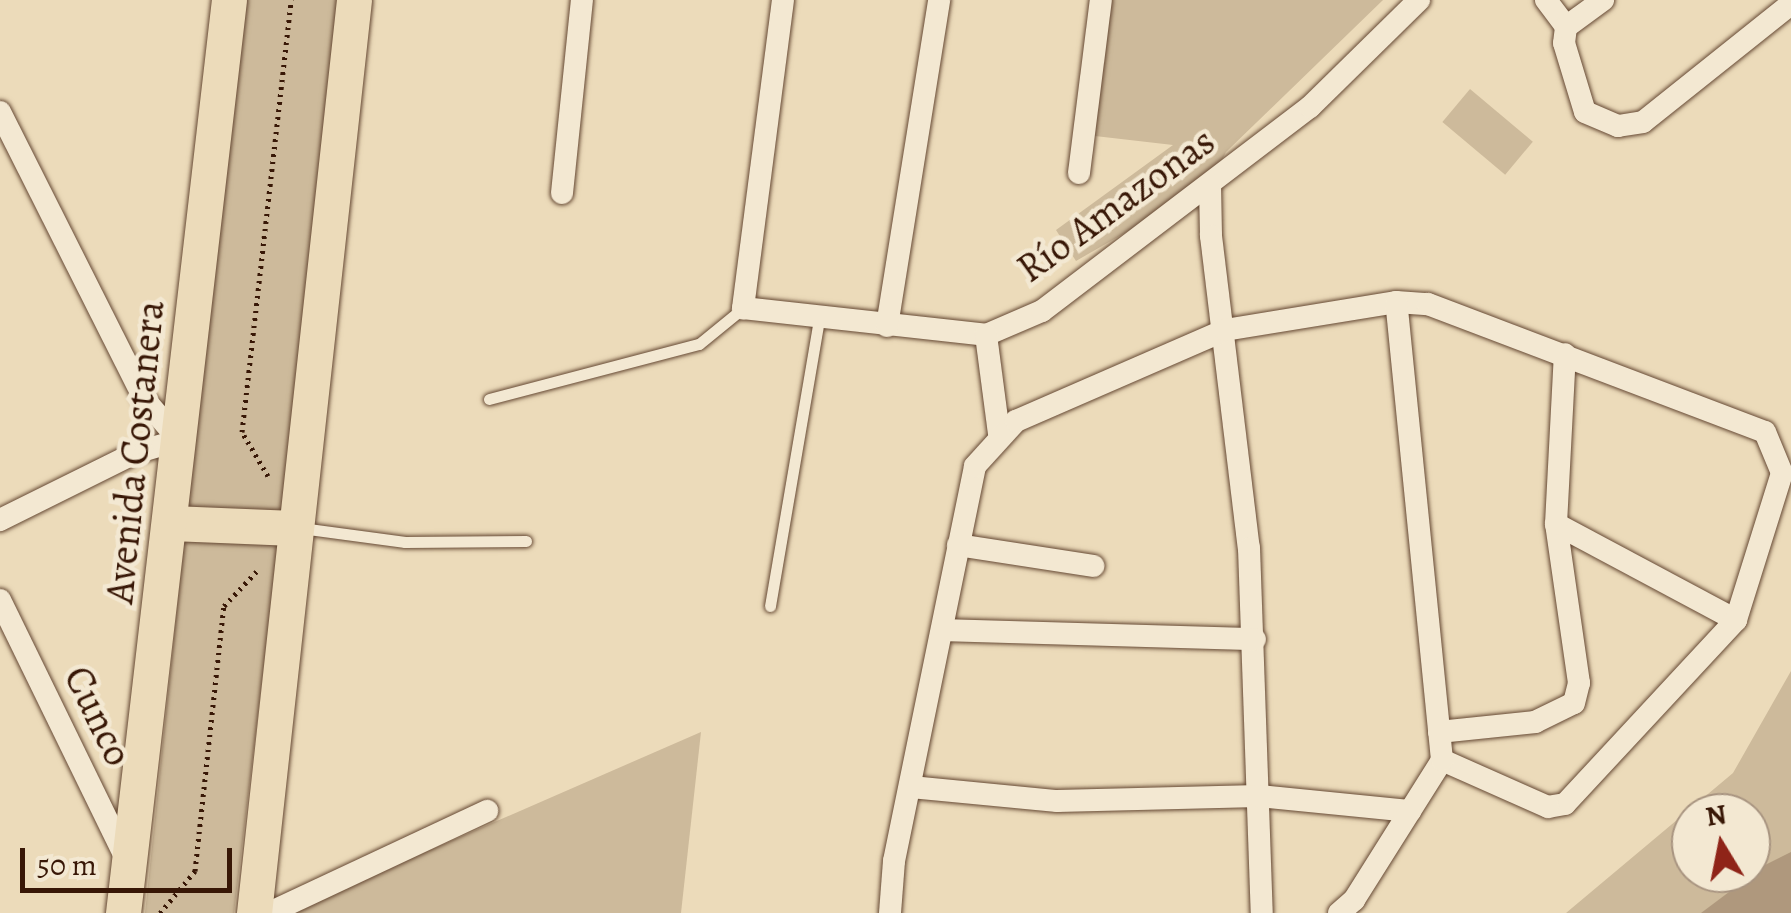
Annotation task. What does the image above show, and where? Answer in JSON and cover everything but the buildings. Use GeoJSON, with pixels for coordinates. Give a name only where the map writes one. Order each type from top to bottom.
{"type":"FeatureCollection","features":[{"type":"Feature","properties":{"kind":"main road","name":"Avenida Costanera"},"geometry":{"type":"LineString","coordinates":[[123,913],[229,0]]}},
{"type":"Feature","properties":{"kind":"main road"},"geometry":{"type":"LineString","coordinates":[[254,913],[278,527],[354,0]]}},
{"type":"Feature","properties":{"kind":"main road"},"geometry":{"type":"LineString","coordinates":[[170,523],[278,527]]}},
{"type":"Feature","properties":{"kind":"street"},"geometry":{"type":"LineString","coordinates":[[562,193],[582,0]]}},
{"type":"Feature","properties":{"kind":"street"},"geometry":{"type":"LineString","coordinates":[[743,308],[783,0]]}},
{"type":"Feature","properties":{"kind":"street"},"geometry":{"type":"LineString","coordinates":[[887,326],[940,0]]}},
{"type":"Feature","properties":{"kind":"street"},"geometry":{"type":"LineString","coordinates":[[1079,173],[1100,0]]}},
{"type":"Feature","properties":{"kind":"street","name":"Río Amazonas"},"geometry":{"type":"LineString","coordinates":[[743,308],[986,335],[1042,310],[1310,107],[1419,0]]}},
{"type":"Feature","properties":{"kind":"street"},"geometry":{"type":"LineString","coordinates":[[1546,0],[1566,27],[1564,43],[1586,112],[1618,126],[1643,122],[1791,4]]}},
{"type":"Feature","properties":{"kind":"street"},"geometry":{"type":"LineString","coordinates":[[1566,27],[1603,0]]}},
{"type":"Feature","properties":{"kind":"street"},"geometry":{"type":"LineString","coordinates":[[0,112],[145,400],[179,440],[135,453],[0,520]]}},
{"type":"Feature","properties":{"kind":"street"},"geometry":{"type":"LineString","coordinates":[[1210,184],[1255,638],[1262,913]]}},
{"type":"Feature","properties":{"kind":"street"},"geometry":{"type":"LineString","coordinates":[[1339,913],[1442,760],[1396,302]]}},
{"type":"Feature","properties":{"kind":"street"},"geometry":{"type":"LineString","coordinates":[[890,913],[968,483],[999,434],[1035,411],[1225,330],[1396,302],[1428,304],[1765,432],[1782,473],[1736,620],[1565,804],[1548,807],[1442,760]]}},
{"type":"Feature","properties":{"kind":"street"},"geometry":{"type":"LineString","coordinates":[[986,335],[999,434]]}},
{"type":"Feature","properties":{"kind":"street"},"geometry":{"type":"LineString","coordinates":[[1439,732],[1535,722],[1574,703],[1580,684],[1556,524],[1565,354]]}},
{"type":"Feature","properties":{"kind":"street"},"geometry":{"type":"LineString","coordinates":[[1556,524],[1736,620]]}},
{"type":"Feature","properties":{"kind":"street"},"geometry":{"type":"LineString","coordinates":[[958,545],[1093,566]]}},
{"type":"Feature","properties":{"kind":"street","name":"Cunco"},"geometry":{"type":"LineString","coordinates":[[0,600],[129,864]]}},
{"type":"Feature","properties":{"kind":"street"},"geometry":{"type":"LineString","coordinates":[[943,630],[1255,638]]}},
{"type":"Feature","properties":{"kind":"street"},"geometry":{"type":"LineString","coordinates":[[912,787],[1057,800],[1259,796],[1410,810]]}},
{"type":"Feature","properties":{"kind":"street"},"geometry":{"type":"LineString","coordinates":[[270,913],[487,811]]}},
{"type":"Feature","properties":{"kind":"lane"},"geometry":{"type":"LineString","coordinates":[[489,400],[699,344],[743,308]]}},
{"type":"Feature","properties":{"kind":"lane"},"geometry":{"type":"LineString","coordinates":[[770,606],[819,318]]}},
{"type":"Feature","properties":{"kind":"lane"},"geometry":{"type":"LineString","coordinates":[[278,527],[405,542],[526,541]]}},
{"type":"Feature","properties":{"kind":"path"},"geometry":{"type":"LineString","coordinates":[[160,913],[195,872],[224,606],[228,595],[257,572],[278,527],[268,467],[242,432],[290,0]]}},
{"type":"Feature","properties":{"kind":"shaded area"},"geometry":{"type":"Polygon","coordinates":[[[241,0],[344,0],[234,913],[145,913],[241,0]]]}},
{"type":"Feature","properties":{"kind":"shaded area"},"geometry":{"type":"Polygon","coordinates":[[[1109,0],[1383,0],[1226,152],[1210,184],[1076,261],[1056,230],[1173,145],[1095,136],[1109,0]]]}},
{"type":"Feature","properties":{"kind":"shaded area"},"geometry":{"type":"Polygon","coordinates":[[[1470,89],[1533,142],[1505,175],[1442,122],[1470,89]]]}},
{"type":"Feature","properties":{"kind":"shaded area"},"geometry":{"type":"Polygon","coordinates":[[[1791,671],[1791,913],[1566,913],[1671,825],[1671,893],[1771,893],[1771,793],[1709,793],[1733,773],[1791,671]]]}},
{"type":"Feature","properties":{"kind":"shaded area"},"geometry":{"type":"Polygon","coordinates":[[[701,732],[681,913],[286,913],[701,732]]]}},
{"type":"Feature","properties":{"kind":"shaded area"},"geometry":{"type":"Polygon","coordinates":[[[1791,852],[1791,913],[1701,913],[1728,893],[1771,893],[1771,862],[1791,852]]]}}]}
